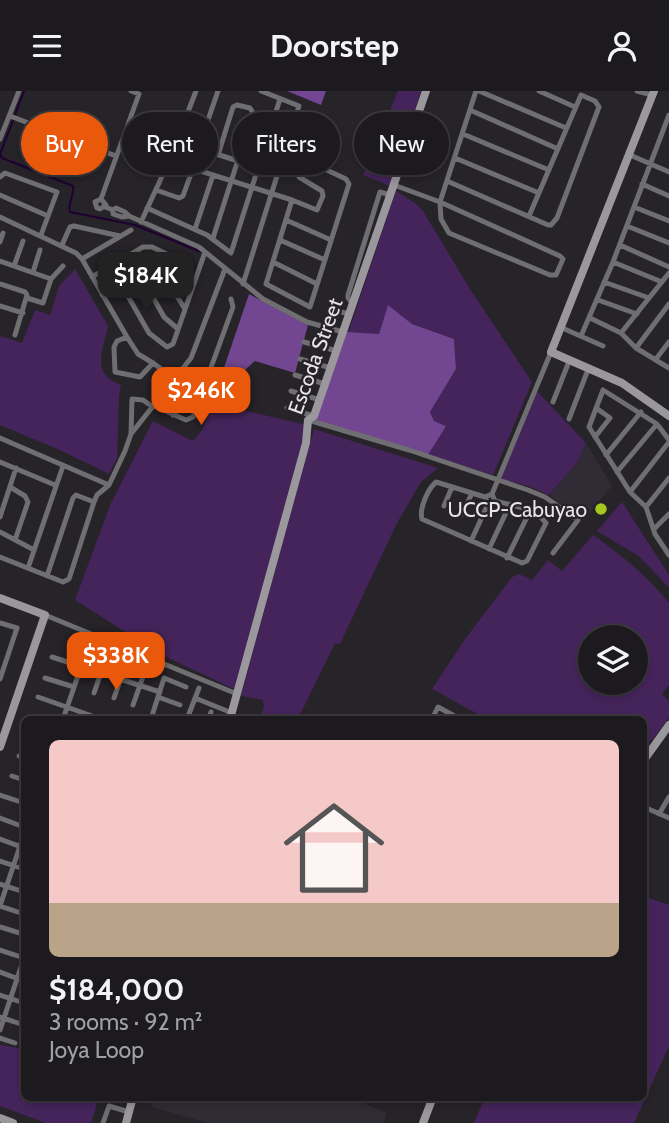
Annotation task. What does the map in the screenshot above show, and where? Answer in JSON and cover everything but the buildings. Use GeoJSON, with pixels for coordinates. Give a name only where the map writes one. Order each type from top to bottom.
{"type":"FeatureCollection","features":[{"type":"Feature","properties":{"kind":"street"},"geometry":{"type":"LineString","coordinates":[[0,139],[19,91]]}},
{"type":"Feature","properties":{"kind":"street"},"geometry":{"type":"LineString","coordinates":[[131,91],[139,94],[101,198],[95,205],[100,209],[116,208],[205,252],[263,299],[307,322],[343,332]]}},
{"type":"Feature","properties":{"kind":"street"},"geometry":{"type":"LineString","coordinates":[[187,112],[195,91]]}},
{"type":"Feature","properties":{"kind":"street"},"geometry":{"type":"LineString","coordinates":[[211,112],[218,91]]}},
{"type":"Feature","properties":{"kind":"street"},"geometry":{"type":"LineString","coordinates":[[261,91],[299,106],[297,112]]}},
{"type":"Feature","properties":{"kind":"street","name":"Escoda Street"},"geometry":{"type":"LineString","coordinates":[[231,716],[311,418],[320,400],[426,91]]}},
{"type":"Feature","properties":{"kind":"street"},"geometry":{"type":"LineString","coordinates":[[394,185],[440,202],[560,256],[563,259],[556,275],[550,275],[449,233],[441,219],[440,202],[478,91],[566,128]]}},
{"type":"Feature","properties":{"kind":"street"},"geometry":{"type":"LineString","coordinates":[[539,91],[575,107]]}},
{"type":"Feature","properties":{"kind":"street"},"geometry":{"type":"LineString","coordinates":[[495,501],[492,494],[496,481],[551,352],[653,93],[638,91]]}},
{"type":"Feature","properties":{"kind":"street"},"geometry":{"type":"LineString","coordinates":[[447,181],[548,225],[551,225],[557,218],[599,107],[581,93],[529,216]]}},
{"type":"Feature","properties":{"kind":"street"},"geometry":{"type":"LineString","coordinates":[[147,208],[213,238],[231,253],[279,99]]}},
{"type":"Feature","properties":{"kind":"street"},"geometry":{"type":"LineString","coordinates":[[232,159],[218,155],[233,107],[237,105],[252,112]]}},
{"type":"Feature","properties":{"kind":"street"},"geometry":{"type":"LineString","coordinates":[[470,110],[558,149]]}},
{"type":"Feature","properties":{"kind":"street"},"geometry":{"type":"LineString","coordinates":[[581,336],[620,245],[669,115]]}},
{"type":"Feature","properties":{"kind":"street"},"geometry":{"type":"LineString","coordinates":[[10,116],[116,156]]}},
{"type":"Feature","properties":{"kind":"street"},"geometry":{"type":"LineString","coordinates":[[463,134],[549,170]]}},
{"type":"Feature","properties":{"kind":"street"},"geometry":{"type":"LineString","coordinates":[[630,155],[669,171]]}},
{"type":"Feature","properties":{"kind":"street"},"geometry":{"type":"LineString","coordinates":[[454,158],[539,193]]}},
{"type":"Feature","properties":{"kind":"street"},"geometry":{"type":"LineString","coordinates":[[0,177],[5,173],[57,192],[41,235]]}},
{"type":"Feature","properties":{"kind":"street"},"geometry":{"type":"LineString","coordinates":[[141,222],[163,175]]}},
{"type":"Feature","properties":{"kind":"street"},"geometry":{"type":"LineString","coordinates":[[156,190],[179,198],[183,196],[190,175]]}},
{"type":"Feature","properties":{"kind":"street"},"geometry":{"type":"LineString","coordinates":[[195,229],[212,175]]}},
{"type":"Feature","properties":{"kind":"street"},"geometry":{"type":"LineString","coordinates":[[215,175],[317,210],[323,196],[322,191],[300,180],[300,175]]}},
{"type":"Feature","properties":{"kind":"street"},"geometry":{"type":"LineString","coordinates":[[213,238],[234,175]]}},
{"type":"Feature","properties":{"kind":"street"},"geometry":{"type":"LineString","coordinates":[[243,284],[278,175]]}},
{"type":"Feature","properties":{"kind":"street"},"geometry":{"type":"LineString","coordinates":[[292,200],[266,284],[310,307],[349,184],[346,179],[337,175]]}},
{"type":"Feature","properties":{"kind":"street"},"geometry":{"type":"LineString","coordinates":[[642,184],[669,196]]}},
{"type":"Feature","properties":{"kind":"street"},"geometry":{"type":"LineString","coordinates":[[0,195],[48,216]]}},
{"type":"Feature","properties":{"kind":"street"},"geometry":{"type":"LineString","coordinates":[[634,207],[669,221]]}},
{"type":"Feature","properties":{"kind":"street"},"geometry":{"type":"LineString","coordinates":[[0,217],[76,253],[138,354],[175,379]]}},
{"type":"Feature","properties":{"kind":"street"},"geometry":{"type":"LineString","coordinates":[[286,221],[331,240]]}},
{"type":"Feature","properties":{"kind":"street"},"geometry":{"type":"LineString","coordinates":[[62,245],[70,227],[74,226],[120,236]]}},
{"type":"Feature","properties":{"kind":"street"},"geometry":{"type":"LineString","coordinates":[[627,226],[669,243]]}},
{"type":"Feature","properties":{"kind":"street"},"geometry":{"type":"LineString","coordinates":[[82,260],[131,230]]}},
{"type":"Feature","properties":{"kind":"street"},"geometry":{"type":"LineString","coordinates":[[0,242],[3,233]]}},
{"type":"Feature","properties":{"kind":"street"},"geometry":{"type":"LineString","coordinates":[[14,266],[23,240]]}},
{"type":"Feature","properties":{"kind":"street"},"geometry":{"type":"LineString","coordinates":[[280,240],[325,260]]}},
{"type":"Feature","properties":{"kind":"street"},"geometry":{"type":"LineString","coordinates":[[620,245],[669,267]]}},
{"type":"Feature","properties":{"kind":"street"},"geometry":{"type":"LineString","coordinates":[[92,277],[143,247],[152,247],[177,259],[178,265],[170,285]]}},
{"type":"Feature","properties":{"kind":"street"},"geometry":{"type":"LineString","coordinates":[[33,272],[40,250]]}},
{"type":"Feature","properties":{"kind":"street"},"geometry":{"type":"LineString","coordinates":[[121,284],[149,333],[167,347],[173,344],[205,252]]}},
{"type":"Feature","properties":{"kind":"street"},"geometry":{"type":"LineString","coordinates":[[0,261],[51,279]]}},
{"type":"Feature","properties":{"kind":"street"},"geometry":{"type":"LineString","coordinates":[[273,262],[317,284]]}},
{"type":"Feature","properties":{"kind":"street"},"geometry":{"type":"LineString","coordinates":[[613,262],[662,282]]}},
{"type":"Feature","properties":{"kind":"street"},"geometry":{"type":"LineString","coordinates":[[27,298],[43,303],[51,279],[63,266]]}},
{"type":"Feature","properties":{"kind":"street"},"geometry":{"type":"LineString","coordinates":[[102,295],[148,269],[164,276],[185,309]]}},
{"type":"Feature","properties":{"kind":"street"},"geometry":{"type":"LineString","coordinates":[[0,557],[47,576],[66,582],[69,579],[94,502],[109,485],[131,433],[191,358],[225,269]]}},
{"type":"Feature","properties":{"kind":"street"},"geometry":{"type":"LineString","coordinates":[[621,333],[669,273]]}},
{"type":"Feature","properties":{"kind":"street"},"geometry":{"type":"LineString","coordinates":[[140,274],[164,317],[178,329]]}},
{"type":"Feature","properties":{"kind":"street"},"geometry":{"type":"LineString","coordinates":[[604,282],[649,298]]}},
{"type":"Feature","properties":{"kind":"street"},"geometry":{"type":"LineString","coordinates":[[0,284],[25,292],[27,298],[15,335]]}},
{"type":"Feature","properties":{"kind":"street"},"geometry":{"type":"LineString","coordinates":[[131,433],[132,399],[143,400],[186,420],[193,417],[233,307],[231,299]]}},
{"type":"Feature","properties":{"kind":"street"},"geometry":{"type":"LineString","coordinates":[[598,300],[637,314]]}},
{"type":"Feature","properties":{"kind":"street"},"geometry":{"type":"LineString","coordinates":[[636,348],[669,304]]}},
{"type":"Feature","properties":{"kind":"street"},"geometry":{"type":"LineString","coordinates":[[0,315],[1,306],[23,313]]}},
{"type":"Feature","properties":{"kind":"street"},"geometry":{"type":"LineString","coordinates":[[330,309],[349,314]]}},
{"type":"Feature","properties":{"kind":"street"},"geometry":{"type":"LineString","coordinates":[[590,318],[621,333],[636,348],[669,368]]}},
{"type":"Feature","properties":{"kind":"street"},"geometry":{"type":"LineString","coordinates":[[560,327],[603,346]]}},
{"type":"Feature","properties":{"kind":"street"},"geometry":{"type":"LineString","coordinates":[[127,337],[117,341],[114,347],[115,372],[140,377],[153,363]]}},
{"type":"Feature","properties":{"kind":"street"},"geometry":{"type":"LineString","coordinates":[[304,342],[337,351]]}},
{"type":"Feature","properties":{"kind":"street"},"geometry":{"type":"LineString","coordinates":[[656,359],[669,342]]}},
{"type":"Feature","properties":{"kind":"street"},"geometry":{"type":"LineString","coordinates":[[551,352],[622,383],[669,416]]}},
{"type":"Feature","properties":{"kind":"street"},"geometry":{"type":"LineString","coordinates":[[300,359],[331,368]]}},
{"type":"Feature","properties":{"kind":"street"},"geometry":{"type":"LineString","coordinates":[[553,402],[570,359]]}},
{"type":"Feature","properties":{"kind":"street"},"geometry":{"type":"LineString","coordinates":[[569,419],[590,367]]}},
{"type":"Feature","properties":{"kind":"street"},"geometry":{"type":"LineString","coordinates":[[173,415],[212,368]]}},
{"type":"Feature","properties":{"kind":"street"},"geometry":{"type":"LineString","coordinates":[[295,375],[325,384]]}},
{"type":"Feature","properties":{"kind":"street"},"geometry":{"type":"LineString","coordinates":[[630,492],[669,441],[657,424],[603,390],[589,427],[630,492],[646,507],[654,529],[668,549]]}},
{"type":"Feature","properties":{"kind":"street"},"geometry":{"type":"LineString","coordinates":[[291,391],[320,400]]}},
{"type":"Feature","properties":{"kind":"street"},"geometry":{"type":"LineString","coordinates":[[287,408],[545,497],[576,517],[577,521],[553,553]]}},
{"type":"Feature","properties":{"kind":"street"},"geometry":{"type":"LineString","coordinates":[[595,437],[610,418],[596,408]]}},
{"type":"Feature","properties":{"kind":"street"},"geometry":{"type":"LineString","coordinates":[[606,455],[641,412]]}},
{"type":"Feature","properties":{"kind":"street"},"geometry":{"type":"LineString","coordinates":[[617,473],[657,424]]}},
{"type":"Feature","properties":{"kind":"street"},"geometry":{"type":"LineString","coordinates":[[0,438],[109,485]]}},
{"type":"Feature","properties":{"kind":"street"},"geometry":{"type":"LineString","coordinates":[[0,462],[55,485]]}},
{"type":"Feature","properties":{"kind":"street"},"geometry":{"type":"LineString","coordinates":[[28,568],[62,466]]}},
{"type":"Feature","properties":{"kind":"street"},"geometry":{"type":"LineString","coordinates":[[0,517],[16,468]]}},
{"type":"Feature","properties":{"kind":"street"},"geometry":{"type":"LineString","coordinates":[[646,507],[669,478]]}},
{"type":"Feature","properties":{"kind":"street"},"geometry":{"type":"LineString","coordinates":[[471,541],[488,504],[495,501],[543,519],[546,523],[544,529],[527,561],[518,563],[422,519],[420,512],[431,486],[436,482],[485,497],[492,494]]}},
{"type":"Feature","properties":{"kind":"street"},"geometry":{"type":"LineString","coordinates":[[10,487],[25,496],[28,502],[15,540]]}},
{"type":"Feature","properties":{"kind":"street"},"geometry":{"type":"LineString","coordinates":[[444,506],[452,487]]}},
{"type":"Feature","properties":{"kind":"street"},"geometry":{"type":"LineString","coordinates":[[462,514],[472,493]]}},
{"type":"Feature","properties":{"kind":"street"},"geometry":{"type":"LineString","coordinates":[[47,576],[73,498],[76,495],[94,502]]}},
{"type":"Feature","properties":{"kind":"street"},"geometry":{"type":"LineString","coordinates":[[485,497],[488,504]]}},
{"type":"Feature","properties":{"kind":"street"},"geometry":{"type":"LineString","coordinates":[[489,549],[510,505]]}},
{"type":"Feature","properties":{"kind":"street"},"geometry":{"type":"LineString","coordinates":[[507,558],[530,512]]}},
{"type":"Feature","properties":{"kind":"street"},"geometry":{"type":"LineString","coordinates":[[654,529],[669,514]]}},
{"type":"Feature","properties":{"kind":"street"},"geometry":{"type":"LineString","coordinates":[[0,532],[34,549]]}},
{"type":"Feature","properties":{"kind":"street"},"geometry":{"type":"LineString","coordinates":[[0,598],[237,694]]}},
{"type":"Feature","properties":{"kind":"street"},"geometry":{"type":"LineString","coordinates":[[0,747],[45,615]]}},
{"type":"Feature","properties":{"kind":"street"},"geometry":{"type":"LineString","coordinates":[[0,623],[17,628],[0,679]]}},
{"type":"Feature","properties":{"kind":"street"},"geometry":{"type":"LineString","coordinates":[[64,716],[88,647]]}},
{"type":"Feature","properties":{"kind":"street"},"geometry":{"type":"LineString","coordinates":[[94,693],[107,655]]}},
{"type":"Feature","properties":{"kind":"street"},"geometry":{"type":"LineString","coordinates":[[52,657],[140,685],[180,705]]}},
{"type":"Feature","properties":{"kind":"street"},"geometry":{"type":"LineString","coordinates":[[114,698],[126,664]]}},
{"type":"Feature","properties":{"kind":"street"},"geometry":{"type":"LineString","coordinates":[[133,705],[145,671]]}},
{"type":"Feature","properties":{"kind":"street"},"geometry":{"type":"LineString","coordinates":[[45,678],[74,687]]}},
{"type":"Feature","properties":{"kind":"street"},"geometry":{"type":"LineString","coordinates":[[151,716],[164,678],[186,687]]}},
{"type":"Feature","properties":{"kind":"street"},"geometry":{"type":"LineString","coordinates":[[188,716],[198,688]]}},
{"type":"Feature","properties":{"kind":"street"},"geometry":{"type":"LineString","coordinates":[[38,697],[92,716]]}},
{"type":"Feature","properties":{"kind":"street"},"geometry":{"type":"LineString","coordinates":[[195,698],[231,716]]}},
{"type":"Feature","properties":{"kind":"street"},"geometry":{"type":"LineString","coordinates":[[434,716],[438,707],[452,716]]}},
{"type":"Feature","properties":{"kind":"street"},"geometry":{"type":"LineString","coordinates":[[210,716],[211,712]]}},
{"type":"Feature","properties":{"kind":"street"},"geometry":{"type":"LineString","coordinates":[[647,755],[669,725]]}},
{"type":"Feature","properties":{"kind":"street"},"geometry":{"type":"LineString","coordinates":[[12,776],[21,779]]}},
{"type":"Feature","properties":{"kind":"street"},"geometry":{"type":"LineString","coordinates":[[0,795],[21,802]]}},
{"type":"Feature","properties":{"kind":"street"},"geometry":{"type":"LineString","coordinates":[[659,814],[669,797]]}},
{"type":"Feature","properties":{"kind":"street"},"geometry":{"type":"LineString","coordinates":[[647,808],[669,818]]}},
{"type":"Feature","properties":{"kind":"street"},"geometry":{"type":"LineString","coordinates":[[0,818],[21,826]]}},
{"type":"Feature","properties":{"kind":"street"},"geometry":{"type":"LineString","coordinates":[[0,839],[21,847]]}},
{"type":"Feature","properties":{"kind":"street"},"geometry":{"type":"LineString","coordinates":[[21,849],[3,885],[0,906],[21,913]]}},
{"type":"Feature","properties":{"kind":"street"},"geometry":{"type":"LineString","coordinates":[[0,861],[21,868]]}},
{"type":"Feature","properties":{"kind":"street"},"geometry":{"type":"LineString","coordinates":[[3,885],[21,891]]}},
{"type":"Feature","properties":{"kind":"street"},"geometry":{"type":"LineString","coordinates":[[0,927],[21,934]]}},
{"type":"Feature","properties":{"kind":"street"},"geometry":{"type":"LineString","coordinates":[[0,950],[21,957]]}},
{"type":"Feature","properties":{"kind":"street"},"geometry":{"type":"LineString","coordinates":[[0,972],[21,979],[2,1017],[0,1030]]}},
{"type":"Feature","properties":{"kind":"street"},"geometry":{"type":"LineString","coordinates":[[0,995],[21,1002]]}},
{"type":"Feature","properties":{"kind":"street"},"geometry":{"type":"LineString","coordinates":[[2,1017],[21,1024]]}},
{"type":"Feature","properties":{"kind":"street"},"geometry":{"type":"LineString","coordinates":[[0,1038],[15,1044]]}},
{"type":"Feature","properties":{"kind":"street"},"geometry":{"type":"LineString","coordinates":[[126,1123],[132,1101]]}},
{"type":"Feature","properties":{"kind":"street"},"geometry":{"type":"LineString","coordinates":[[423,1123],[431,1101]]}},
{"type":"Feature","properties":{"kind":"street"},"geometry":{"type":"LineString","coordinates":[[103,1123],[109,1107],[129,1112]]}},
{"type":"Feature","properties":{"kind":"street"},"geometry":{"type":"LineString","coordinates":[[0,1118],[13,1123]]}},
{"type":"Feature","properties":{"kind":"shaded area"},"geometry":{"type":"Polygon","coordinates":[[[287,91],[326,91],[321,105],[287,91]]]}},
{"type":"Feature","properties":{"kind":"shaded area"},"geometry":{"type":"Polygon","coordinates":[[[398,91],[421,91],[414,112],[389,112],[398,91]]]}},
{"type":"Feature","properties":{"kind":"shaded area"},"geometry":{"type":"Polygon","coordinates":[[[363,175],[394,175],[390,186],[363,175]]]}},
{"type":"Feature","properties":{"kind":"shaded area"},"geometry":{"type":"Polygon","coordinates":[[[396,191],[423,211],[470,289],[532,382],[493,475],[428,455],[445,425],[434,421],[430,412],[456,369],[454,339],[412,324],[388,305],[379,334],[348,333],[396,191]]]}},
{"type":"Feature","properties":{"kind":"shaded area"},"geometry":{"type":"Polygon","coordinates":[[[75,269],[108,326],[102,353],[102,368],[111,380],[121,385],[117,459],[109,474],[0,425],[0,336],[22,343],[35,310],[50,315],[59,286],[75,269]]]}},
{"type":"Feature","properties":{"kind":"shaded area"},"geometry":{"type":"Polygon","coordinates":[[[249,294],[308,325],[295,373],[255,361],[239,375],[239,410],[212,403],[249,294]]]}},
{"type":"Feature","properties":{"kind":"shaded area"},"geometry":{"type":"Polygon","coordinates":[[[388,305],[412,324],[454,339],[456,369],[430,412],[434,421],[446,426],[428,455],[315,423],[347,332],[379,334],[388,305]]]}},
{"type":"Feature","properties":{"kind":"shaded area"},"geometry":{"type":"Polygon","coordinates":[[[537,391],[586,443],[576,464],[549,495],[500,479],[537,391]]]}},
{"type":"Feature","properties":{"kind":"shaded area"},"geometry":{"type":"Polygon","coordinates":[[[212,403],[307,425],[234,689],[147,648],[148,643],[75,600],[111,503],[153,421],[193,441],[203,429],[212,403]]]}},
{"type":"Feature","properties":{"kind":"shaded area"},"geometry":{"type":"Polygon","coordinates":[[[314,429],[438,468],[421,482],[397,523],[340,644],[335,643],[299,716],[260,716],[264,707],[263,700],[241,696],[314,429]]]}},
{"type":"Feature","properties":{"kind":"shaded area"},"geometry":{"type":"Polygon","coordinates":[[[586,443],[612,486],[583,521],[549,495],[576,464],[586,443]]]}},
{"type":"Feature","properties":{"kind":"shaded area"},"geometry":{"type":"Polygon","coordinates":[[[622,502],[669,575],[669,588],[640,557],[597,531],[622,502]]]}},
{"type":"Feature","properties":{"kind":"shaded area"},"geometry":{"type":"Polygon","coordinates":[[[593,535],[652,583],[669,603],[669,685],[662,694],[669,701],[669,718],[650,742],[647,740],[647,716],[482,716],[432,689],[465,639],[512,577],[519,574],[532,580],[548,560],[562,571],[593,535]]]}},
{"type":"Feature","properties":{"kind":"shaded area"},"geometry":{"type":"Polygon","coordinates":[[[647,897],[669,905],[669,1046],[647,1094],[647,897]]]}},
{"type":"Feature","properties":{"kind":"shaded area"},"geometry":{"type":"Polygon","coordinates":[[[21,1044],[21,1101],[98,1101],[91,1123],[46,1123],[0,1106],[0,1045],[19,1048],[21,1044]]]}},
{"type":"Feature","properties":{"kind":"shaded area"},"geometry":{"type":"Polygon","coordinates":[[[152,1101],[366,1101],[365,1104],[387,1113],[383,1123],[208,1123],[151,1107],[152,1101]]]}},
{"type":"Feature","properties":{"kind":"shaded area"},"geometry":{"type":"Polygon","coordinates":[[[483,1101],[644,1101],[634,1123],[474,1123],[483,1101]]]}},
{"type":"Feature","properties":{"kind":"waterway"},"geometry":{"type":"LineString","coordinates":[[15,115],[24,91]]}},
{"type":"Feature","properties":{"kind":"waterway"},"geometry":{"type":"LineString","coordinates":[[13,121],[0,154],[2,158],[73,186],[70,212],[135,225],[201,252]]}},
{"type":"Feature","properties":{"kind":"place","name":"UCCP-Cabuyao"},"geometry":{"type":"Point","coordinates":[601,509]}}]}
